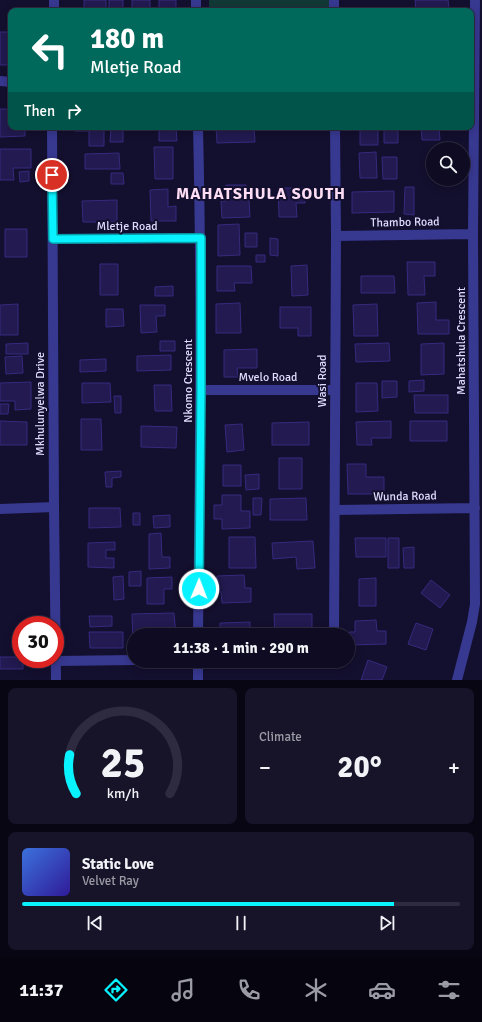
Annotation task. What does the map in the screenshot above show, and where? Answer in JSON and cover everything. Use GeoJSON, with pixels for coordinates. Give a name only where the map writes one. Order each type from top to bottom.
{"type":"FeatureCollection","features":[{"type":"Feature","properties":{"kind":"street","name":"Mahatshula Crescent"},"geometry":{"type":"LineString","coordinates":[[474,117],[475,0]]}},
{"type":"Feature","properties":{"kind":"street","name":"Mkhulunyelwa Drive"},"geometry":{"type":"LineString","coordinates":[[52,130],[54,507],[56,616]]}},
{"type":"Feature","properties":{"kind":"street","name":"Nkomo Crescent"},"geometry":{"type":"LineString","coordinates":[[198,130],[201,238],[198,628]]}},
{"type":"Feature","properties":{"kind":"street","name":"Wasi Road"},"geometry":{"type":"LineString","coordinates":[[334,628],[335,130]]}},
{"type":"Feature","properties":{"kind":"street","name":"Mahatshula Crescent"},"geometry":{"type":"LineString","coordinates":[[457,680],[474,613],[474,130]]}},
{"type":"Feature","properties":{"kind":"street","name":"Thambo Road"},"geometry":{"type":"LineString","coordinates":[[336,236],[473,234]]}},
{"type":"Feature","properties":{"kind":"street","name":"Mletje Road"},"geometry":{"type":"LineString","coordinates":[[53,239],[201,238]]}},
{"type":"Feature","properties":{"kind":"street","name":"Mvelo Road"},"geometry":{"type":"LineString","coordinates":[[201,390],[335,390]]}},
{"type":"Feature","properties":{"kind":"street"},"geometry":{"type":"LineString","coordinates":[[0,509],[54,507]]}},
{"type":"Feature","properties":{"kind":"street","name":"Wunda Road"},"geometry":{"type":"LineString","coordinates":[[335,510],[475,508]]}},
{"type":"Feature","properties":{"kind":"street"},"geometry":{"type":"LineString","coordinates":[[64,661],[127,660]]}},
{"type":"Feature","properties":{"kind":"street","name":"Mkhulunyelwa Drive"},"geometry":{"type":"LineString","coordinates":[[56,680],[57,668]]}},
{"type":"Feature","properties":{"kind":"street"},"geometry":{"type":"LineString","coordinates":[[198,668],[198,680]]}},
{"type":"Feature","properties":{"kind":"green space"},"geometry":{"type":"Polygon","coordinates":[[[209,0],[329,0],[329,8],[209,8],[209,0]]]}},
{"type":"Feature","properties":{"kind":"building"},"geometry":{"type":"Polygon","coordinates":[[[84,0],[106,0],[106,8],[84,8],[84,0]]]}},
{"type":"Feature","properties":{"kind":"building"},"geometry":{"type":"Polygon","coordinates":[[[109,0],[123,0],[123,8],[109,8],[109,0]]]}},
{"type":"Feature","properties":{"kind":"building"},"geometry":{"type":"Polygon","coordinates":[[[132,0],[150,0],[150,8],[132,8],[132,0]]]}},
{"type":"Feature","properties":{"kind":"building"},"geometry":{"type":"Polygon","coordinates":[[[159,0],[176,0],[176,8],[159,8],[159,0]]]}},
{"type":"Feature","properties":{"kind":"building"},"geometry":{"type":"Polygon","coordinates":[[[415,0],[448,0],[449,8],[434,8],[416,8],[415,0]]]}},
{"type":"Feature","properties":{"kind":"building"},"geometry":{"type":"Polygon","coordinates":[[[0,32],[8,32],[8,65],[0,65],[0,32]]]}},
{"type":"Feature","properties":{"kind":"building"},"geometry":{"type":"Polygon","coordinates":[[[0,109],[8,109],[8,130],[25,130],[25,136],[0,137],[0,109]]]}},
{"type":"Feature","properties":{"kind":"building"},"geometry":{"type":"Polygon","coordinates":[[[104,130],[104,146],[89,146],[89,131],[74,131],[104,130]]]}},
{"type":"Feature","properties":{"kind":"building"},"geometry":{"type":"Polygon","coordinates":[[[111,130],[123,130],[123,142],[110,142],[111,130]]]}},
{"type":"Feature","properties":{"kind":"building"},"geometry":{"type":"Polygon","coordinates":[[[159,130],[176,130],[177,141],[159,141],[159,130]]]}},
{"type":"Feature","properties":{"kind":"building"},"geometry":{"type":"Polygon","coordinates":[[[216,130],[254,130],[255,142],[217,143],[216,130]]]}},
{"type":"Feature","properties":{"kind":"building"},"geometry":{"type":"Polygon","coordinates":[[[360,130],[378,130],[378,145],[360,145],[360,130]]]}},
{"type":"Feature","properties":{"kind":"building"},"geometry":{"type":"Polygon","coordinates":[[[384,130],[398,130],[398,143],[384,143],[384,130]]]}},
{"type":"Feature","properties":{"kind":"building"},"geometry":{"type":"Polygon","coordinates":[[[421,130],[439,130],[440,140],[422,140],[421,130]]]}},
{"type":"Feature","properties":{"kind":"building"},"geometry":{"type":"Polygon","coordinates":[[[154,147],[173,147],[173,179],[155,179],[154,147]]]}},
{"type":"Feature","properties":{"kind":"building"},"geometry":{"type":"Polygon","coordinates":[[[0,149],[31,149],[31,168],[13,168],[14,180],[0,180],[0,149]]]}},
{"type":"Feature","properties":{"kind":"building"},"geometry":{"type":"Polygon","coordinates":[[[376,152],[377,178],[360,178],[359,153],[376,152]]]}},
{"type":"Feature","properties":{"kind":"building"},"geometry":{"type":"Polygon","coordinates":[[[119,153],[120,169],[85,169],[85,154],[119,153]]]}},
{"type":"Feature","properties":{"kind":"building"},"geometry":{"type":"Polygon","coordinates":[[[382,157],[397,157],[397,179],[383,179],[382,157]]]}},
{"type":"Feature","properties":{"kind":"building"},"geometry":{"type":"Polygon","coordinates":[[[29,171],[29,181],[20,182],[19,172],[29,171]]]}},
{"type":"Feature","properties":{"kind":"building"},"geometry":{"type":"Polygon","coordinates":[[[111,173],[123,173],[124,184],[111,184],[111,173]]]}},
{"type":"Feature","properties":{"kind":"building"},"geometry":{"type":"Polygon","coordinates":[[[226,185],[246,185],[246,200],[249,200],[250,217],[222,218],[221,201],[226,201],[226,185]]]}},
{"type":"Feature","properties":{"kind":"building"},"geometry":{"type":"Polygon","coordinates":[[[405,187],[414,187],[414,215],[404,214],[405,187]]]}},
{"type":"Feature","properties":{"kind":"building"},"geometry":{"type":"Polygon","coordinates":[[[278,188],[305,188],[305,203],[296,203],[297,217],[279,217],[278,188]]]}},
{"type":"Feature","properties":{"kind":"building"},"geometry":{"type":"Polygon","coordinates":[[[168,189],[168,207],[176,206],[176,221],[151,221],[150,190],[168,189]]]}},
{"type":"Feature","properties":{"kind":"building"},"geometry":{"type":"Polygon","coordinates":[[[394,191],[394,212],[352,213],[352,192],[394,191]]]}},
{"type":"Feature","properties":{"kind":"building"},"geometry":{"type":"Polygon","coordinates":[[[117,200],[117,222],[83,222],[82,201],[117,200]]]}},
{"type":"Feature","properties":{"kind":"building"},"geometry":{"type":"Polygon","coordinates":[[[239,224],[240,255],[218,256],[218,225],[239,224]]]}},
{"type":"Feature","properties":{"kind":"building"},"geometry":{"type":"Polygon","coordinates":[[[5,229],[27,229],[27,257],[5,257],[5,229]]]}},
{"type":"Feature","properties":{"kind":"building"},"geometry":{"type":"Polygon","coordinates":[[[245,233],[257,233],[257,247],[245,247],[245,233]]]}},
{"type":"Feature","properties":{"kind":"building"},"geometry":{"type":"Polygon","coordinates":[[[270,238],[278,239],[278,256],[270,255],[270,238]]]}},
{"type":"Feature","properties":{"kind":"building"},"geometry":{"type":"Polygon","coordinates":[[[256,255],[265,255],[265,262],[256,262],[256,255]]]}},
{"type":"Feature","properties":{"kind":"building"},"geometry":{"type":"Polygon","coordinates":[[[407,262],[435,262],[435,276],[424,276],[425,295],[408,295],[407,262]]]}},
{"type":"Feature","properties":{"kind":"building"},"geometry":{"type":"Polygon","coordinates":[[[100,264],[118,264],[118,295],[100,295],[100,264]]]}},
{"type":"Feature","properties":{"kind":"building"},"geometry":{"type":"Polygon","coordinates":[[[307,265],[308,295],[292,296],[291,266],[307,265]]]}},
{"type":"Feature","properties":{"kind":"building"},"geometry":{"type":"Polygon","coordinates":[[[217,266],[251,266],[252,283],[234,283],[235,291],[217,291],[217,266]]]}},
{"type":"Feature","properties":{"kind":"building"},"geometry":{"type":"Polygon","coordinates":[[[361,276],[394,276],[395,293],[361,293],[361,276]]]}},
{"type":"Feature","properties":{"kind":"building"},"geometry":{"type":"Polygon","coordinates":[[[173,286],[173,296],[155,296],[155,287],[173,286]]]}},
{"type":"Feature","properties":{"kind":"building"},"geometry":{"type":"Polygon","coordinates":[[[436,302],[436,320],[449,320],[449,334],[418,334],[417,303],[436,302]]]}},
{"type":"Feature","properties":{"kind":"building"},"geometry":{"type":"Polygon","coordinates":[[[240,303],[241,333],[216,333],[216,304],[240,303]]]}},
{"type":"Feature","properties":{"kind":"building"},"geometry":{"type":"Polygon","coordinates":[[[18,304],[18,335],[0,335],[0,305],[18,304]]]}},
{"type":"Feature","properties":{"kind":"building"},"geometry":{"type":"Polygon","coordinates":[[[377,304],[378,336],[354,336],[353,305],[377,304]]]}},
{"type":"Feature","properties":{"kind":"building"},"geometry":{"type":"Polygon","coordinates":[[[140,305],[165,305],[165,316],[156,316],[157,332],[141,333],[140,305]]]}},
{"type":"Feature","properties":{"kind":"building"},"geometry":{"type":"Polygon","coordinates":[[[280,307],[311,307],[311,336],[298,336],[298,328],[280,328],[280,307]]]}},
{"type":"Feature","properties":{"kind":"building"},"geometry":{"type":"Polygon","coordinates":[[[106,309],[123,309],[124,326],[106,327],[106,309]]]}},
{"type":"Feature","properties":{"kind":"building"},"geometry":{"type":"Polygon","coordinates":[[[160,341],[175,341],[175,351],[160,351],[160,341]]]}},
{"type":"Feature","properties":{"kind":"building"},"geometry":{"type":"Polygon","coordinates":[[[28,343],[28,354],[6,354],[6,344],[28,343]]]}},
{"type":"Feature","properties":{"kind":"building"},"geometry":{"type":"Polygon","coordinates":[[[389,343],[390,361],[356,362],[355,344],[389,343]]]}},
{"type":"Feature","properties":{"kind":"building"},"geometry":{"type":"Polygon","coordinates":[[[444,343],[444,374],[421,375],[421,344],[444,343]]]}},
{"type":"Feature","properties":{"kind":"building"},"geometry":{"type":"Polygon","coordinates":[[[257,349],[257,368],[237,368],[238,377],[224,377],[224,350],[257,349]]]}},
{"type":"Feature","properties":{"kind":"building"},"geometry":{"type":"Polygon","coordinates":[[[171,355],[171,370],[137,371],[137,356],[171,355]]]}},
{"type":"Feature","properties":{"kind":"building"},"geometry":{"type":"Polygon","coordinates":[[[22,356],[23,373],[6,374],[5,357],[22,356]]]}},
{"type":"Feature","properties":{"kind":"building"},"geometry":{"type":"Polygon","coordinates":[[[106,359],[106,371],[80,372],[80,360],[106,359]]]}},
{"type":"Feature","properties":{"kind":"building"},"geometry":{"type":"Polygon","coordinates":[[[424,380],[424,391],[409,392],[409,381],[424,380]]]}},
{"type":"Feature","properties":{"kind":"building"},"geometry":{"type":"Polygon","coordinates":[[[382,381],[397,381],[397,397],[382,398],[382,381]]]}},
{"type":"Feature","properties":{"kind":"building"},"geometry":{"type":"Polygon","coordinates":[[[31,382],[31,409],[15,410],[15,401],[0,401],[0,383],[31,382]]]}},
{"type":"Feature","properties":{"kind":"building"},"geometry":{"type":"Polygon","coordinates":[[[82,383],[110,383],[111,402],[82,403],[82,383]]]}},
{"type":"Feature","properties":{"kind":"building"},"geometry":{"type":"Polygon","coordinates":[[[356,383],[377,383],[378,411],[356,412],[356,383]]]}},
{"type":"Feature","properties":{"kind":"building"},"geometry":{"type":"Polygon","coordinates":[[[154,385],[171,385],[172,411],[155,411],[154,385]]]}},
{"type":"Feature","properties":{"kind":"building"},"geometry":{"type":"Polygon","coordinates":[[[414,395],[448,395],[448,413],[415,413],[414,395]]]}},
{"type":"Feature","properties":{"kind":"building"},"geometry":{"type":"Polygon","coordinates":[[[114,396],[121,396],[121,413],[115,413],[114,396]]]}},
{"type":"Feature","properties":{"kind":"building"},"geometry":{"type":"Polygon","coordinates":[[[0,404],[9,404],[8,414],[0,414],[0,404]]]}},
{"type":"Feature","properties":{"kind":"building"},"geometry":{"type":"Polygon","coordinates":[[[81,419],[101,419],[102,450],[81,450],[81,419]]]}},
{"type":"Feature","properties":{"kind":"building"},"geometry":{"type":"Polygon","coordinates":[[[0,421],[27,422],[27,445],[0,445],[0,421]]]}},
{"type":"Feature","properties":{"kind":"building"},"geometry":{"type":"Polygon","coordinates":[[[391,421],[391,438],[371,438],[372,445],[357,445],[356,422],[391,421]]]}},
{"type":"Feature","properties":{"kind":"building"},"geometry":{"type":"Polygon","coordinates":[[[410,421],[447,421],[447,441],[410,441],[410,421]]]}},
{"type":"Feature","properties":{"kind":"building"},"geometry":{"type":"Polygon","coordinates":[[[309,422],[309,445],[272,445],[272,423],[309,422]]]}},
{"type":"Feature","properties":{"kind":"building"},"geometry":{"type":"Polygon","coordinates":[[[242,424],[244,450],[227,452],[225,425],[242,424]]]}},
{"type":"Feature","properties":{"kind":"building"},"geometry":{"type":"Polygon","coordinates":[[[141,426],[177,427],[176,448],[141,447],[141,426]]]}},
{"type":"Feature","properties":{"kind":"building"},"geometry":{"type":"Polygon","coordinates":[[[279,458],[302,458],[302,489],[279,489],[279,458]]]}},
{"type":"Feature","properties":{"kind":"building"},"geometry":{"type":"Polygon","coordinates":[[[347,464],[366,464],[366,477],[384,477],[384,494],[348,494],[347,464]]]}},
{"type":"Feature","properties":{"kind":"building"},"geometry":{"type":"Polygon","coordinates":[[[223,465],[241,465],[241,486],[223,486],[223,465]]]}},
{"type":"Feature","properties":{"kind":"building"},"geometry":{"type":"Polygon","coordinates":[[[121,471],[121,477],[112,478],[112,487],[106,487],[105,472],[121,471]]]}},
{"type":"Feature","properties":{"kind":"building"},"geometry":{"type":"Polygon","coordinates":[[[259,474],[259,489],[246,490],[245,475],[259,474]]]}},
{"type":"Feature","properties":{"kind":"building"},"geometry":{"type":"Polygon","coordinates":[[[222,495],[241,495],[241,511],[250,511],[250,528],[222,529],[222,519],[214,519],[214,505],[222,505],[222,495]]]}},
{"type":"Feature","properties":{"kind":"building"},"geometry":{"type":"Polygon","coordinates":[[[253,498],[262,498],[261,515],[253,515],[253,498]]]}},
{"type":"Feature","properties":{"kind":"building"},"geometry":{"type":"Polygon","coordinates":[[[306,498],[307,520],[270,520],[270,499],[306,498]]]}},
{"type":"Feature","properties":{"kind":"building"},"geometry":{"type":"Polygon","coordinates":[[[89,508],[120,508],[121,527],[89,528],[89,508]]]}},
{"type":"Feature","properties":{"kind":"building"},"geometry":{"type":"Polygon","coordinates":[[[133,513],[140,513],[140,525],[133,525],[133,513]]]}},
{"type":"Feature","properties":{"kind":"building"},"geometry":{"type":"Polygon","coordinates":[[[170,515],[170,527],[154,528],[153,516],[170,515]]]}},
{"type":"Feature","properties":{"kind":"building"},"geometry":{"type":"Polygon","coordinates":[[[161,533],[162,557],[170,557],[170,568],[149,569],[149,534],[161,533]]]}},
{"type":"Feature","properties":{"kind":"building"},"geometry":{"type":"Polygon","coordinates":[[[229,537],[255,537],[256,568],[229,568],[229,537]]]}},
{"type":"Feature","properties":{"kind":"building"},"geometry":{"type":"Polygon","coordinates":[[[355,538],[386,538],[386,557],[356,557],[355,538]]]}},
{"type":"Feature","properties":{"kind":"building"},"geometry":{"type":"Polygon","coordinates":[[[388,538],[399,538],[399,568],[388,568],[388,538]]]}},
{"type":"Feature","properties":{"kind":"building"},"geometry":{"type":"Polygon","coordinates":[[[313,541],[315,568],[297,569],[296,557],[273,559],[272,543],[313,541]]]}},
{"type":"Feature","properties":{"kind":"building"},"geometry":{"type":"Polygon","coordinates":[[[115,542],[115,550],[106,550],[106,558],[114,558],[114,568],[88,567],[88,543],[115,542]]]}},
{"type":"Feature","properties":{"kind":"building"},"geometry":{"type":"Polygon","coordinates":[[[414,547],[414,568],[404,568],[403,548],[414,547]]]}},
{"type":"Feature","properties":{"kind":"building"},"geometry":{"type":"Polygon","coordinates":[[[141,571],[141,586],[129,586],[129,572],[141,571]]]}},
{"type":"Feature","properties":{"kind":"building"},"geometry":{"type":"Polygon","coordinates":[[[244,575],[245,588],[251,588],[251,602],[222,603],[221,592],[218,592],[217,576],[244,575]]]}},
{"type":"Feature","properties":{"kind":"building"},"geometry":{"type":"Polygon","coordinates":[[[123,576],[124,599],[114,600],[113,577],[123,576]]]}},
{"type":"Feature","properties":{"kind":"building"},"geometry":{"type":"Polygon","coordinates":[[[172,577],[172,589],[164,589],[164,604],[147,604],[147,578],[172,577]]]}},
{"type":"Feature","properties":{"kind":"building"},"geometry":{"type":"Polygon","coordinates":[[[376,578],[376,606],[359,606],[359,579],[376,578]]]}},
{"type":"Feature","properties":{"kind":"building"},"geometry":{"type":"Polygon","coordinates":[[[431,580],[450,595],[440,608],[421,593],[431,580]]]}},
{"type":"Feature","properties":{"kind":"building"},"geometry":{"type":"Polygon","coordinates":[[[174,613],[175,628],[132,628],[132,614],[174,613]]]}},
{"type":"Feature","properties":{"kind":"building"},"geometry":{"type":"Polygon","coordinates":[[[274,614],[312,614],[312,628],[275,628],[274,614]]]}},
{"type":"Feature","properties":{"kind":"building"},"geometry":{"type":"Polygon","coordinates":[[[89,616],[112,616],[112,626],[90,627],[89,616]]]}},
{"type":"Feature","properties":{"kind":"building"},"geometry":{"type":"Polygon","coordinates":[[[376,620],[377,631],[386,631],[386,644],[355,645],[355,621],[376,620]]]}},
{"type":"Feature","properties":{"kind":"building"},"geometry":{"type":"Polygon","coordinates":[[[250,622],[250,628],[220,628],[220,623],[250,622]]]}},
{"type":"Feature","properties":{"kind":"building"},"geometry":{"type":"Polygon","coordinates":[[[416,623],[433,629],[426,650],[408,644],[416,623]]]}},
{"type":"Feature","properties":{"kind":"building"},"geometry":{"type":"Polygon","coordinates":[[[89,632],[123,632],[123,648],[90,648],[89,632]]]}},
{"type":"Feature","properties":{"kind":"building"},"geometry":{"type":"Polygon","coordinates":[[[0,657],[12,657],[12,668],[23,668],[23,669],[0,669],[0,657]]]}},
{"type":"Feature","properties":{"kind":"building"},"geometry":{"type":"Polygon","coordinates":[[[368,660],[387,667],[382,680],[361,680],[368,660]]]}},
{"type":"Feature","properties":{"kind":"district","name":"MAHATSHULA SOUTH"},"geometry":{"type":"Point","coordinates":[261,193]}},
{"type":"Feature","properties":{"kind":"route"},"geometry":{"type":"LineString","coordinates":[[52,175],[53,239],[201,238],[199,589]]}}]}
